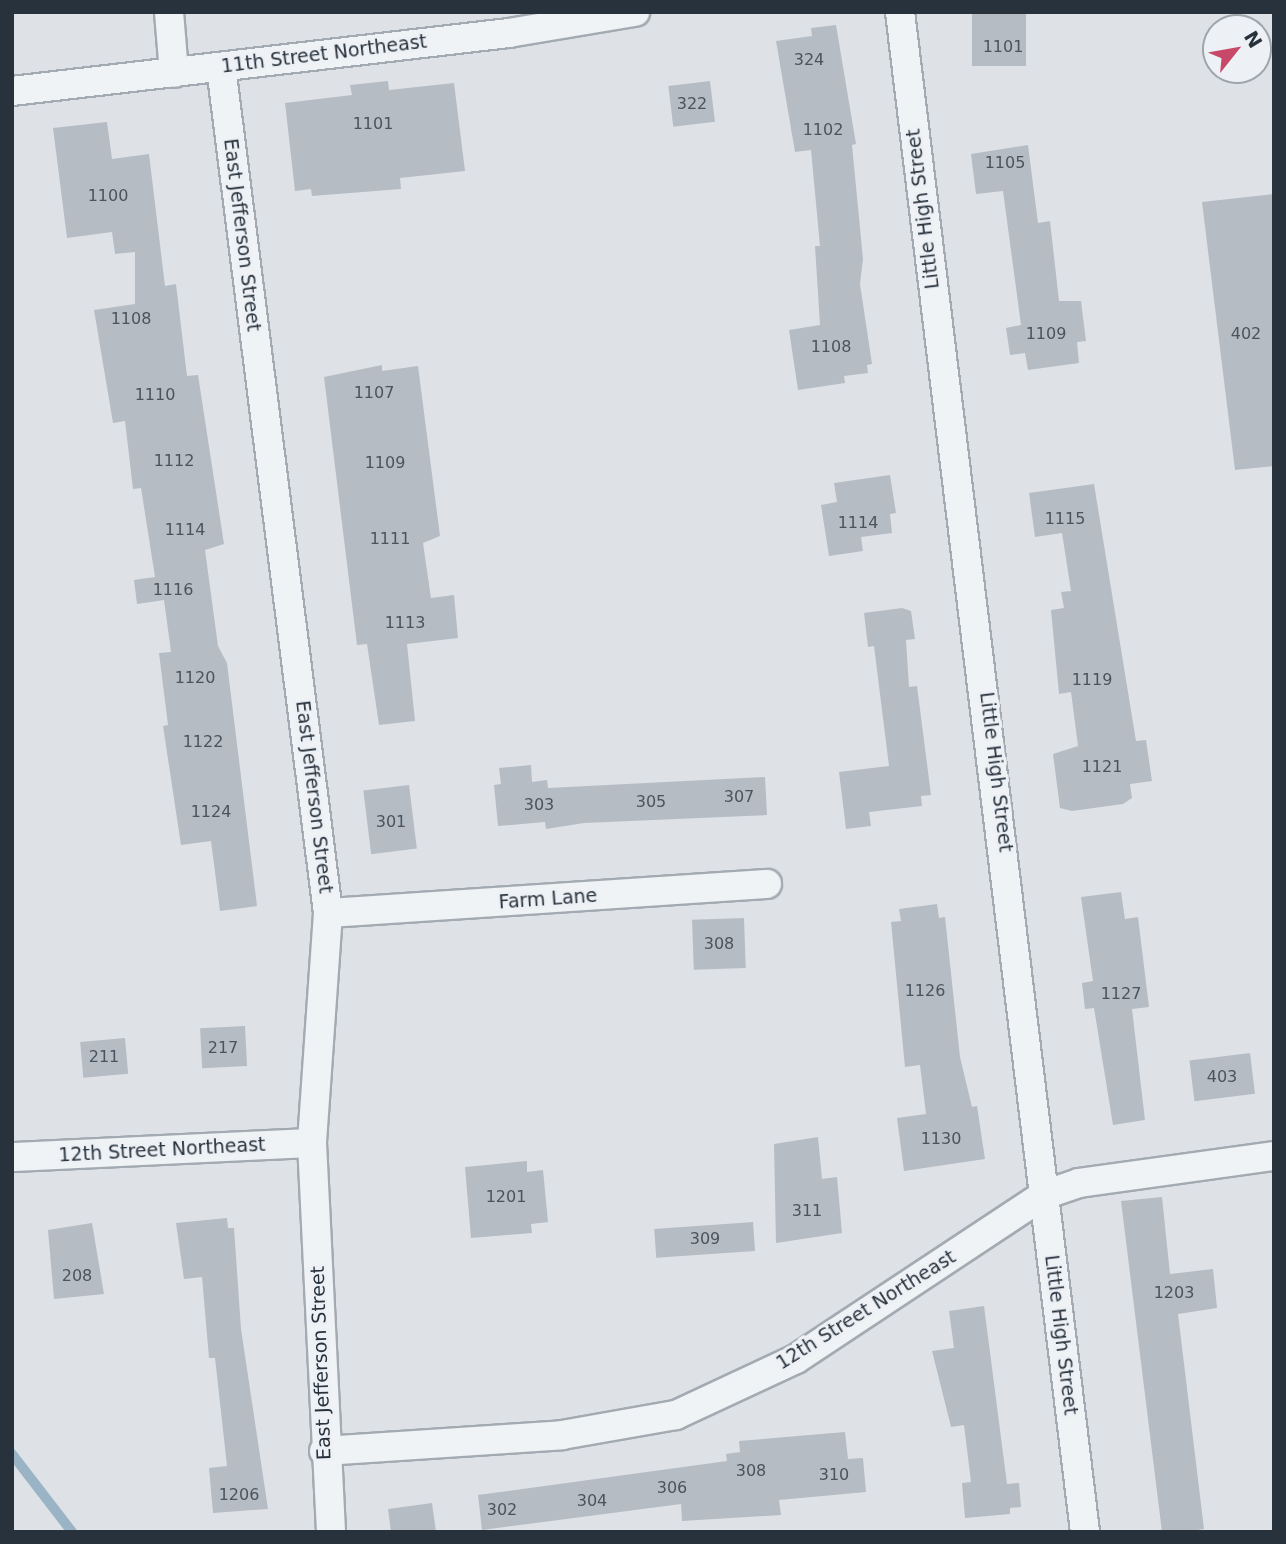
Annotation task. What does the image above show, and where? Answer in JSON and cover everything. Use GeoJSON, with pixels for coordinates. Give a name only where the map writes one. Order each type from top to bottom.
{"type":"FeatureCollection","features":[{"type":"Feature","properties":{"kind":"street"},"geometry":{"type":"LineString","coordinates":[[169,12],[174,73]]}},
{"type":"Feature","properties":{"kind":"street","name":"11th Street Northeast"},"geometry":{"type":"LineString","coordinates":[[12,91],[174,73],[635,12]]}},
{"type":"Feature","properties":{"kind":"street","name":"Little High Street"},"geometry":{"type":"LineString","coordinates":[[900,12],[1085,1532]]}},
{"type":"Feature","properties":{"kind":"street","name":"East Jefferson Street"},"geometry":{"type":"LineString","coordinates":[[221,67],[328,913],[312,1143],[324,1451],[331,1532]]}},
{"type":"Feature","properties":{"kind":"street","name":"Farm Lane"},"geometry":{"type":"LineString","coordinates":[[328,913],[767,884]]}},
{"type":"Feature","properties":{"kind":"street","name":"12th Street Northeast"},"geometry":{"type":"LineString","coordinates":[[12,1157],[312,1143]]}},
{"type":"Feature","properties":{"kind":"street","name":"12th Street Northeast"},"geometry":{"type":"LineString","coordinates":[[324,1451],[562,1435],[676,1415],[796,1359],[1044,1195],[1079,1183],[1274,1156]]}},
{"type":"Feature","properties":{"kind":"building"},"geometry":{"type":"Polygon","coordinates":[[[972,12],[1026,12],[1026,66],[972,66],[972,12]]]}},
{"type":"Feature","properties":{"kind":"building"},"geometry":{"type":"Polygon","coordinates":[[[836,25],[856,144],[852,145],[863,259],[860,284],[872,364],[867,365],[868,373],[844,376],[845,383],[798,390],[789,330],[820,325],[815,246],[820,246],[811,150],[795,152],[776,41],[812,36],[811,28],[836,25]]]}},
{"type":"Feature","properties":{"kind":"building"},"geometry":{"type":"Polygon","coordinates":[[[388,81],[389,90],[454,83],[465,171],[400,178],[401,189],[312,196],[311,189],[295,191],[285,103],[352,95],[350,85],[388,81]]]}},
{"type":"Feature","properties":{"kind":"building"},"geometry":{"type":"Polygon","coordinates":[[[710,81],[715,122],[673,127],[668,86],[710,81]]]}},
{"type":"Feature","properties":{"kind":"building"},"geometry":{"type":"Polygon","coordinates":[[[107,122],[112,159],[149,154],[165,286],[176,284],[187,376],[198,375],[224,544],[205,550],[218,646],[227,663],[257,906],[220,911],[211,841],[181,845],[163,726],[168,725],[159,653],[171,652],[164,600],[137,604],[134,580],[155,577],[141,488],[133,489],[125,421],[113,423],[94,310],[135,304],[135,252],[115,254],[112,232],[67,238],[53,128],[107,122]]]}},
{"type":"Feature","properties":{"kind":"building"},"geometry":{"type":"Polygon","coordinates":[[[1028,145],[1038,223],[1050,221],[1059,301],[1081,301],[1086,341],[1077,342],[1079,363],[1028,370],[1025,353],[1010,355],[1006,328],[1021,325],[1003,191],[976,194],[971,154],[1028,145]]]}},
{"type":"Feature","properties":{"kind":"building"},"geometry":{"type":"Polygon","coordinates":[[[1274,194],[1274,466],[1235,470],[1202,202],[1274,194]]]}},
{"type":"Feature","properties":{"kind":"building"},"geometry":{"type":"Polygon","coordinates":[[[382,365],[382,371],[418,366],[440,536],[423,543],[431,598],[454,595],[458,638],[407,644],[415,721],[379,725],[367,644],[357,645],[324,377],[382,365]]]}},
{"type":"Feature","properties":{"kind":"building"},"geometry":{"type":"Polygon","coordinates":[[[890,475],[896,513],[890,514],[892,533],[861,537],[863,551],[829,556],[821,505],[837,502],[834,483],[890,475]]]}},
{"type":"Feature","properties":{"kind":"building"},"geometry":{"type":"Polygon","coordinates":[[[1094,484],[1136,741],[1146,740],[1152,781],[1130,784],[1132,798],[1123,804],[1072,811],[1060,808],[1053,754],[1078,746],[1071,692],[1059,694],[1051,610],[1064,608],[1061,592],[1071,591],[1062,533],[1035,537],[1029,493],[1094,484]]]}},
{"type":"Feature","properties":{"kind":"building"},"geometry":{"type":"Polygon","coordinates":[[[902,608],[911,611],[915,639],[906,640],[909,687],[917,686],[931,795],[921,796],[922,806],[869,812],[871,826],[846,829],[839,772],[889,766],[874,646],[868,647],[864,613],[902,608]]]}},
{"type":"Feature","properties":{"kind":"building"},"geometry":{"type":"Polygon","coordinates":[[[531,765],[532,782],[547,780],[548,788],[765,777],[767,815],[584,823],[546,829],[545,822],[498,826],[494,785],[501,784],[499,768],[531,765]]]}},
{"type":"Feature","properties":{"kind":"building"},"geometry":{"type":"Polygon","coordinates":[[[409,785],[417,849],[371,854],[363,791],[409,785]]]}},
{"type":"Feature","properties":{"kind":"building"},"geometry":{"type":"Polygon","coordinates":[[[1121,892],[1125,919],[1138,917],[1149,1007],[1132,1009],[1145,1120],[1113,1125],[1094,1008],[1085,1009],[1082,983],[1093,981],[1081,897],[1121,892]]]}},
{"type":"Feature","properties":{"kind":"building"},"geometry":{"type":"Polygon","coordinates":[[[937,904],[939,918],[945,917],[960,1057],[972,1107],[977,1106],[985,1159],[904,1171],[897,1118],[926,1114],[920,1065],[905,1067],[891,922],[901,921],[899,909],[937,904]]]}},
{"type":"Feature","properties":{"kind":"building"},"geometry":{"type":"Polygon","coordinates":[[[744,918],[746,968],[694,970],[692,920],[744,918]]]}},
{"type":"Feature","properties":{"kind":"building"},"geometry":{"type":"Polygon","coordinates":[[[245,1026],[247,1066],[202,1068],[200,1028],[245,1026]]]}},
{"type":"Feature","properties":{"kind":"building"},"geometry":{"type":"Polygon","coordinates":[[[125,1038],[128,1074],[83,1078],[80,1042],[125,1038]]]}},
{"type":"Feature","properties":{"kind":"building"},"geometry":{"type":"Polygon","coordinates":[[[1250,1053],[1255,1094],[1194,1101],[1189,1060],[1250,1053]]]}},
{"type":"Feature","properties":{"kind":"building"},"geometry":{"type":"Polygon","coordinates":[[[818,1137],[822,1179],[837,1177],[842,1233],[776,1243],[774,1144],[818,1137]]]}},
{"type":"Feature","properties":{"kind":"building"},"geometry":{"type":"Polygon","coordinates":[[[527,1161],[527,1172],[543,1170],[548,1222],[531,1224],[532,1233],[471,1238],[465,1167],[527,1161]]]}},
{"type":"Feature","properties":{"kind":"building"},"geometry":{"type":"Polygon","coordinates":[[[1162,1197],[1170,1274],[1213,1269],[1217,1308],[1178,1314],[1204,1529],[1184,1532],[1162,1532],[1121,1201],[1162,1197]]]}},
{"type":"Feature","properties":{"kind":"building"},"geometry":{"type":"Polygon","coordinates":[[[227,1218],[228,1228],[234,1228],[241,1329],[268,1509],[213,1513],[209,1468],[227,1466],[215,1358],[209,1358],[202,1277],[184,1279],[176,1223],[227,1218]]]}},
{"type":"Feature","properties":{"kind":"building"},"geometry":{"type":"Polygon","coordinates":[[[753,1222],[755,1251],[656,1258],[654,1229],[753,1222]]]}},
{"type":"Feature","properties":{"kind":"building"},"geometry":{"type":"Polygon","coordinates":[[[92,1223],[104,1294],[54,1299],[48,1230],[92,1223]]]}},
{"type":"Feature","properties":{"kind":"building"},"geometry":{"type":"Polygon","coordinates":[[[984,1306],[1007,1484],[1019,1483],[1021,1507],[1010,1508],[1010,1514],[965,1518],[962,1483],[971,1482],[964,1425],[951,1427],[932,1351],[954,1348],[949,1311],[984,1306]]]}},
{"type":"Feature","properties":{"kind":"building"},"geometry":{"type":"Polygon","coordinates":[[[845,1432],[848,1459],[863,1458],[866,1492],[779,1500],[781,1515],[682,1521],[681,1504],[482,1530],[478,1495],[727,1461],[726,1454],[740,1452],[739,1441],[845,1432]]]}},
{"type":"Feature","properties":{"kind":"building"},"geometry":{"type":"Polygon","coordinates":[[[432,1503],[436,1532],[391,1532],[388,1509],[432,1503]]]}},
{"type":"Feature","properties":{"kind":"waterway"},"geometry":{"type":"LineString","coordinates":[[12,1454],[72,1532]]}}]}
